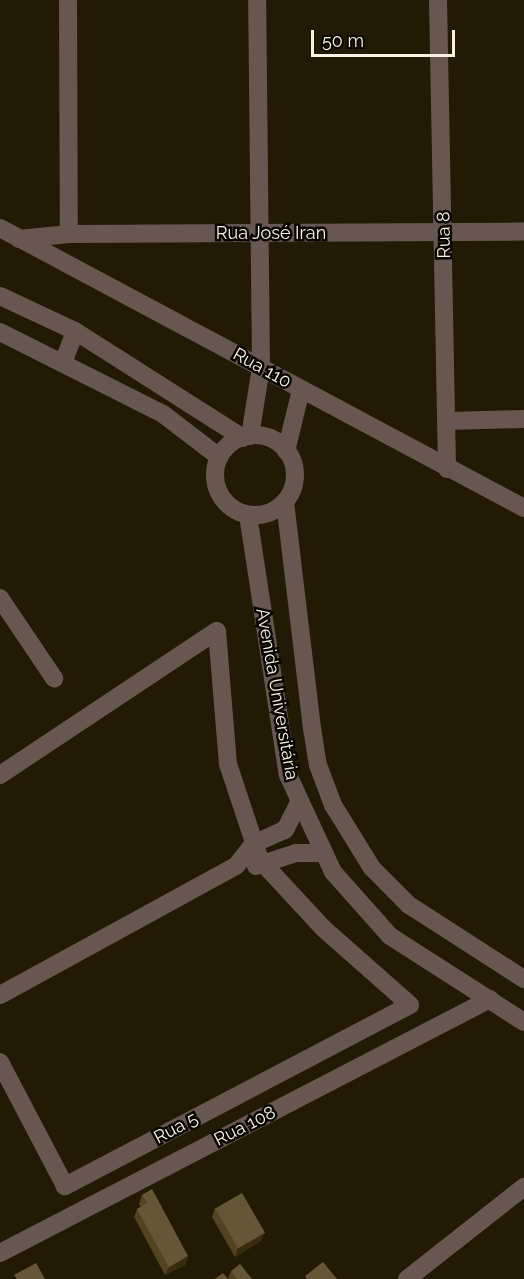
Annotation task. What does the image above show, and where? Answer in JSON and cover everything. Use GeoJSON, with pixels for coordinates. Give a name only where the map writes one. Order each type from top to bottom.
{"type":"FeatureCollection","features":[{"type":"Feature","properties":{"kind":"street"},"geometry":{"type":"LineString","coordinates":[[68,0],[69,234]]}},
{"type":"Feature","properties":{"kind":"street"},"geometry":{"type":"LineString","coordinates":[[246,437],[261,367],[263,234],[257,0]]}},
{"type":"Feature","properties":{"kind":"street","name":"Rua 8"},"geometry":{"type":"LineString","coordinates":[[438,0],[447,469]]}},
{"type":"Feature","properties":{"kind":"street","name":"Rua 110"},"geometry":{"type":"LineString","coordinates":[[0,228],[447,469],[524,508]]}},
{"type":"Feature","properties":{"kind":"street","name":"Rua José Iran"},"geometry":{"type":"LineString","coordinates":[[19,239],[69,234],[524,232]]}},
{"type":"Feature","properties":{"kind":"street"},"geometry":{"type":"LineString","coordinates":[[0,296],[75,331],[246,437]]}},
{"type":"Feature","properties":{"kind":"street"},"geometry":{"type":"LineString","coordinates":[[63,363],[75,331]]}},
{"type":"Feature","properties":{"kind":"street"},"geometry":{"type":"LineString","coordinates":[[0,333],[164,414],[219,457]]}},
{"type":"Feature","properties":{"kind":"street"},"geometry":{"type":"LineString","coordinates":[[285,502],[262,515],[248,515],[234,510],[216,486],[219,457],[229,445],[246,437],[266,438],[286,451],[301,390]]}},
{"type":"Feature","properties":{"kind":"street"},"geometry":{"type":"LineString","coordinates":[[447,421],[524,419]]}},
{"type":"Feature","properties":{"kind":"street","name":"Avenida Universitária"},"geometry":{"type":"LineString","coordinates":[[286,451],[295,471],[291,493],[285,502],[312,729],[318,765],[333,805],[372,868],[409,905],[524,979]]}},
{"type":"Feature","properties":{"kind":"street","name":"Avenida Universitária"},"geometry":{"type":"LineString","coordinates":[[248,515],[288,775],[333,872],[390,936],[524,1022]]}},
{"type":"Feature","properties":{"kind":"street"},"geometry":{"type":"LineString","coordinates":[[0,598],[54,678]]}},
{"type":"Feature","properties":{"kind":"street"},"geometry":{"type":"LineString","coordinates":[[0,775],[216,631],[228,764],[253,844],[265,866]]}},
{"type":"Feature","properties":{"kind":"street"},"geometry":{"type":"LineString","coordinates":[[0,995],[236,866],[253,844],[285,830],[299,802]]}},
{"type":"Feature","properties":{"kind":"street"},"geometry":{"type":"LineString","coordinates":[[236,866],[265,866],[296,853],[324,853]]}},
{"type":"Feature","properties":{"kind":"street","name":"Rua 5"},"geometry":{"type":"LineString","coordinates":[[0,1062],[64,1186],[410,1005],[323,928],[265,866]]}},
{"type":"Feature","properties":{"kind":"street","name":"Rua 108"},"geometry":{"type":"LineString","coordinates":[[0,1253],[490,999]]}},
{"type":"Feature","properties":{"kind":"street"},"geometry":{"type":"LineString","coordinates":[[407,1279],[524,1187]]}},
{"type":"Feature","properties":{"kind":"building"},"geometry":{"type":"Polygon","coordinates":[[[152,1189],[188,1256],[169,1267],[137,1209],[147,1203],[142,1195],[152,1189]]]}},
{"type":"Feature","properties":{"kind":"building"},"geometry":{"type":"Polygon","coordinates":[[[242,1193],[265,1233],[238,1248],[215,1208],[242,1193]]]}},
{"type":"Feature","properties":{"kind":"building"},"geometry":{"type":"Polygon","coordinates":[[[323,1262],[337,1279],[307,1279],[305,1276],[323,1262]]]}},
{"type":"Feature","properties":{"kind":"building"},"geometry":{"type":"Polygon","coordinates":[[[36,1263],[45,1279],[17,1279],[14,1275],[36,1263]]]}},
{"type":"Feature","properties":{"kind":"building"},"geometry":{"type":"Polygon","coordinates":[[[240,1264],[252,1279],[237,1279],[231,1271],[240,1264]]]}},
{"type":"Feature","properties":{"kind":"building"},"geometry":{"type":"Polygon","coordinates":[[[223,1273],[228,1279],[215,1279],[223,1273]]]}}]}
